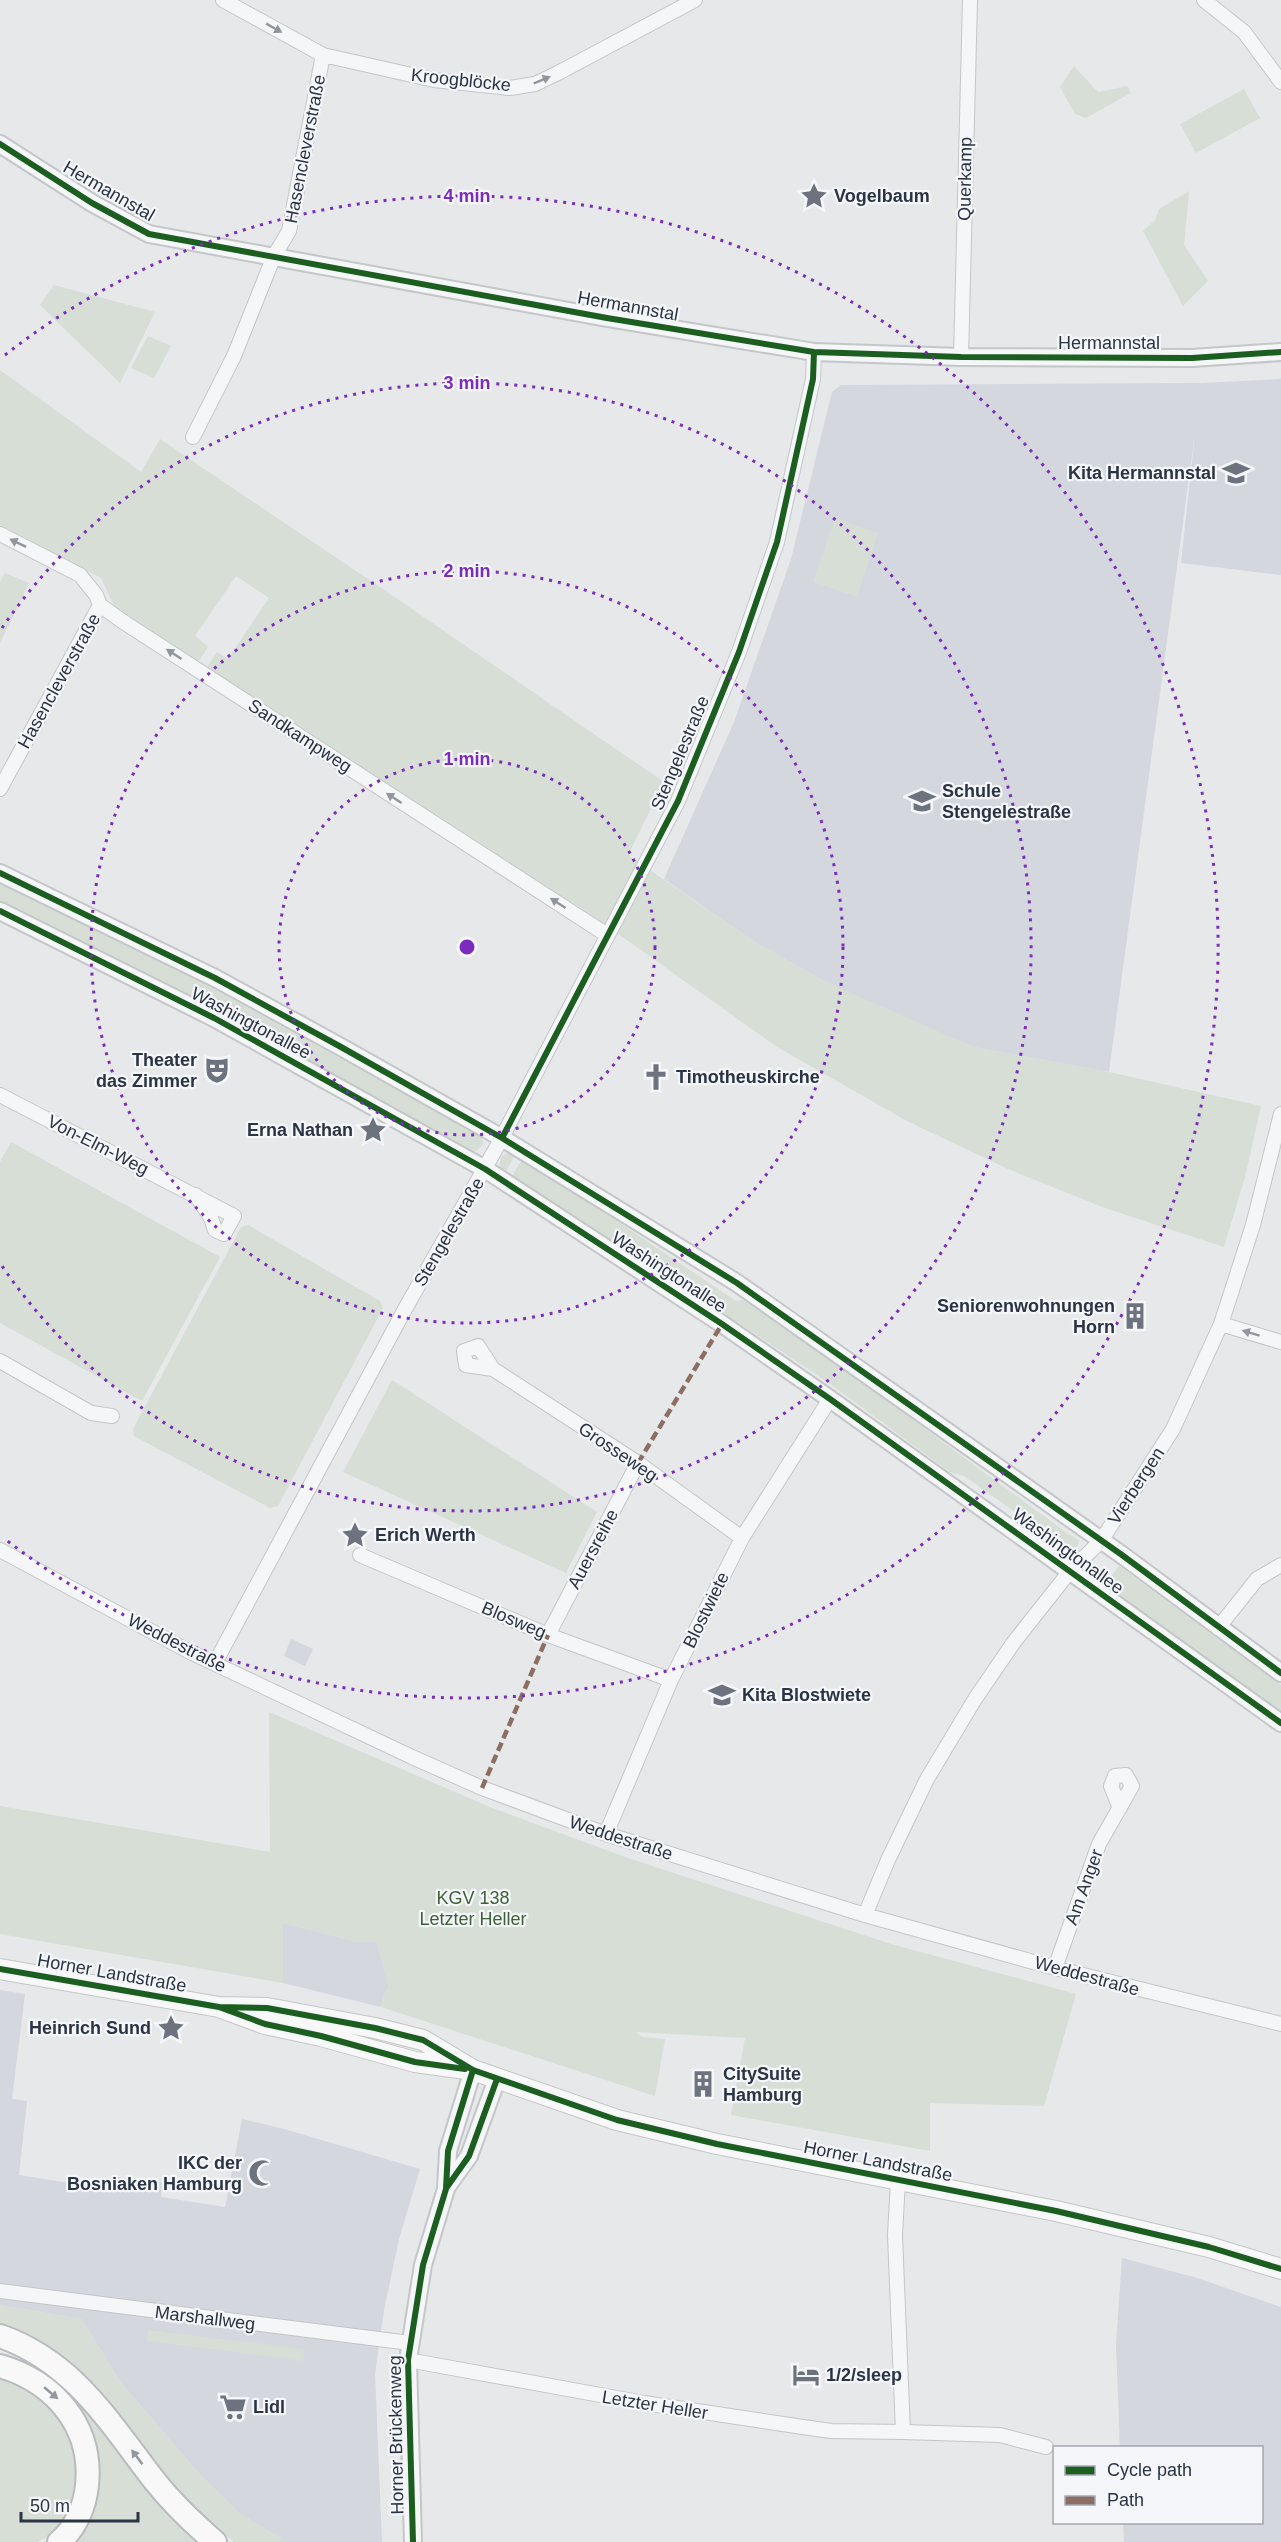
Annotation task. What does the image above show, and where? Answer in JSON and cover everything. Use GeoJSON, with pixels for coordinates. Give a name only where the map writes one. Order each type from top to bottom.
{"type":"FeatureCollection","features":[{"type":"Feature","properties":{"kind":"highway"},"geometry":{"type":"LineString","coordinates":[[0,2336],[20,2344],[45,2359],[84,2389],[173,2503],[215,2542]]}},
{"type":"Feature","properties":{"kind":"highway"},"geometry":{"type":"LineString","coordinates":[[0,2366],[25,2376],[55,2396],[72,2415],[82,2436],[88,2469],[86,2493],[75,2524],[59,2542]]}},
{"type":"Feature","properties":{"kind":"main road","name":"Horner Landstraße"},"geometry":{"type":"LineString","coordinates":[[0,1969],[219,2007],[267,2008],[375,2028],[423,2040],[473,2070],[580,2109],[647,2127],[1056,2211],[1209,2247],[1281,2269]]}},
{"type":"Feature","properties":{"kind":"street","name":"Kroogblöcke"},"geometry":{"type":"LineString","coordinates":[[223,0],[322,55],[434,80],[510,88],[535,84],[695,0]]}},
{"type":"Feature","properties":{"kind":"street","name":"Querkamp"},"geometry":{"type":"LineString","coordinates":[[961,357],[970,0]]}},
{"type":"Feature","properties":{"kind":"street"},"geometry":{"type":"LineString","coordinates":[[1204,0],[1244,32],[1281,82]]}},
{"type":"Feature","properties":{"kind":"street","name":"Hasencleverstraße"},"geometry":{"type":"LineString","coordinates":[[193,437],[234,356],[274,256],[289,231],[322,55]]}},
{"type":"Feature","properties":{"kind":"street","name":"Hermannstal"},"geometry":{"type":"LineString","coordinates":[[0,144],[92,203],[149,234],[598,316],[814,352],[961,357],[1192,358],[1281,351]]}},
{"type":"Feature","properties":{"kind":"street","name":"Stengelestraße"},"geometry":{"type":"LineString","coordinates":[[215,1664],[405,1310],[502,1138],[678,801],[741,646],[777,542],[813,379],[814,352]]}},
{"type":"Feature","properties":{"kind":"street","name":"Sandkampweg"},"geometry":{"type":"LineString","coordinates":[[0,534],[81,575],[100,605],[607,935]]}},
{"type":"Feature","properties":{"kind":"street","name":"Hasencleverstraße"},"geometry":{"type":"LineString","coordinates":[[1,785],[100,605]]}},
{"type":"Feature","properties":{"kind":"street","name":"Washingtonallee"},"geometry":{"type":"LineString","coordinates":[[0,873],[215,978],[502,1138],[737,1283],[1101,1541],[1281,1673]]}},
{"type":"Feature","properties":{"kind":"street","name":"Washingtonallee"},"geometry":{"type":"LineString","coordinates":[[0,911],[213,1018],[485,1169],[722,1324],[830,1399],[1281,1723]]}},
{"type":"Feature","properties":{"kind":"street","name":"Von-Elm-Weg"},"geometry":{"type":"LineString","coordinates":[[0,1095],[196,1195]]}},
{"type":"Feature","properties":{"kind":"street","name":"Vierbergen"},"geometry":{"type":"LineString","coordinates":[[865,1916],[888,1860],[940,1755],[1009,1650],[1070,1571],[1101,1541],[1173,1429],[1221,1324],[1253,1225],[1281,1114]]}},
{"type":"Feature","properties":{"kind":"street"},"geometry":{"type":"LineString","coordinates":[[1221,1324],[1281,1342]]}},
{"type":"Feature","properties":{"kind":"street"},"geometry":{"type":"LineString","coordinates":[[0,1361],[91,1413],[112,1416]]}},
{"type":"Feature","properties":{"kind":"street","name":"Grosseweg"},"geometry":{"type":"LineString","coordinates":[[493,1369],[638,1463],[742,1538]]}},
{"type":"Feature","properties":{"kind":"street","name":"Blostwiete"},"geometry":{"type":"LineString","coordinates":[[606,1834],[671,1680],[742,1538],[830,1399]]}},
{"type":"Feature","properties":{"kind":"street","name":"Auersreihe"},"geometry":{"type":"LineString","coordinates":[[548,1635],[638,1463]]}},
{"type":"Feature","properties":{"kind":"street","name":"Weddestraße"},"geometry":{"type":"LineString","coordinates":[[0,1550],[215,1664],[482,1788],[606,1834],[865,1916],[1055,1968],[1281,2024]]}},
{"type":"Feature","properties":{"kind":"street","name":"Blosweg"},"geometry":{"type":"LineString","coordinates":[[360,1555],[548,1635],[671,1680]]}},
{"type":"Feature","properties":{"kind":"street"},"geometry":{"type":"LineString","coordinates":[[1218,1628],[1257,1580],[1281,1564]]}},
{"type":"Feature","properties":{"kind":"street","name":"Am Anger"},"geometry":{"type":"LineString","coordinates":[[1055,1968],[1092,1861],[1120,1808]]}},
{"type":"Feature","properties":{"kind":"street","name":"Horner Brückenweg"},"geometry":{"type":"LineString","coordinates":[[413,2542],[408,2360],[410,2343],[423,2265],[446,2189],[448,2151],[473,2070]]}},
{"type":"Feature","properties":{"kind":"street","name":"Horner Brückenweg"},"geometry":{"type":"LineString","coordinates":[[446,2189],[469,2156],[498,2079]]}},
{"type":"Feature","properties":{"kind":"street"},"geometry":{"type":"LineString","coordinates":[[897,2180],[895,2235],[903,2432]]}},
{"type":"Feature","properties":{"kind":"street","name":"Marshallweg"},"geometry":{"type":"LineString","coordinates":[[0,2290],[132,2309],[410,2343]]}},
{"type":"Feature","properties":{"kind":"street","name":"Letzter Heller"},"geometry":{"type":"LineString","coordinates":[[408,2360],[653,2405],[831,2431],[1000,2435],[1046,2447]]}},
{"type":"Feature","properties":{"kind":"shaded area","name":"Schule Stengelestraße"},"geometry":{"type":"Polygon","coordinates":[[[1281,379],[1281,575],[1181,563],[1195,433],[1109,1072],[974,1047],[891,1012],[824,981],[753,941],[664,879],[734,722],[791,559],[832,392],[841,385],[1202,383],[1281,379]]]}},
{"type":"Feature","properties":{"kind":"shaded area"},"geometry":{"type":"Polygon","coordinates":[[[291,1639],[313,1649],[305,1666],[284,1656],[291,1639]]]}},
{"type":"Feature","properties":{"kind":"shaded area"},"geometry":{"type":"Polygon","coordinates":[[[283,1923],[358,1942],[377,1942],[389,1988],[383,1996],[381,2007],[283,1983],[283,1923]]]}},
{"type":"Feature","properties":{"kind":"shaded area"},"geometry":{"type":"Polygon","coordinates":[[[0,1990],[25,1994],[12,2099],[27,2101],[19,2175],[114,2190],[116,2177],[162,2182],[161,2197],[225,2207],[242,2119],[420,2169],[399,2239],[384,2310],[375,2374],[382,2542],[287,2542],[239,2513],[202,2477],[122,2384],[81,2319],[0,2305],[0,1990]]]}},
{"type":"Feature","properties":{"kind":"shaded area"},"geometry":{"type":"Polygon","coordinates":[[[1122,2258],[1197,2278],[1281,2307],[1281,2542],[1124,2542],[1123,2524],[1263,2524],[1263,2446],[1120,2446],[1116,2345],[1122,2258]]]}},
{"type":"Feature","properties":{"kind":"green space"},"geometry":{"type":"Polygon","coordinates":[[[1074,66],[1098,92],[1127,86],[1131,93],[1086,118],[1075,114],[1060,87],[1074,66]]]}},
{"type":"Feature","properties":{"kind":"green space"},"geometry":{"type":"Polygon","coordinates":[[[1244,89],[1260,118],[1196,153],[1180,124],[1244,89]]]}},
{"type":"Feature","properties":{"kind":"green space"},"geometry":{"type":"Polygon","coordinates":[[[1189,191],[1184,245],[1208,281],[1183,306],[1143,231],[1155,220],[1159,209],[1189,191]]]}},
{"type":"Feature","properties":{"kind":"green space"},"geometry":{"type":"Polygon","coordinates":[[[54,285],[155,312],[120,383],[40,305],[54,285]]]}},
{"type":"Feature","properties":{"kind":"green space"},"geometry":{"type":"Polygon","coordinates":[[[148,336],[171,346],[154,378],[131,368],[148,336]]]}},
{"type":"Feature","properties":{"kind":"green space"},"geometry":{"type":"Polygon","coordinates":[[[0,370],[141,472],[160,439],[664,782],[628,855],[753,941],[824,981],[974,1047],[1109,1072],[1261,1106],[1245,1177],[1224,1247],[1105,1208],[1008,1169],[907,1121],[777,1047],[596,918],[206,669],[217,652],[228,659],[269,598],[236,576],[195,636],[208,647],[197,664],[117,611],[101,578],[0,525],[0,370]]]}},
{"type":"Feature","properties":{"kind":"green space"},"geometry":{"type":"Polygon","coordinates":[[[835,518],[878,533],[857,597],[813,582],[835,518]]]}},
{"type":"Feature","properties":{"kind":"green space"},"geometry":{"type":"Polygon","coordinates":[[[5,573],[29,583],[0,643],[0,582],[5,573]]]}},
{"type":"Feature","properties":{"kind":"green space"},"geometry":{"type":"Polygon","coordinates":[[[0,879],[92,922],[482,1136],[483,1145],[474,1153],[0,906],[0,879]]]}},
{"type":"Feature","properties":{"kind":"green space"},"geometry":{"type":"Polygon","coordinates":[[[11,1142],[220,1257],[142,1401],[0,1323],[0,1162],[11,1142]]]}},
{"type":"Feature","properties":{"kind":"green space"},"geometry":{"type":"Polygon","coordinates":[[[512,1150],[516,1153],[504,1175],[499,1169],[501,1157],[512,1150]]]}},
{"type":"Feature","properties":{"kind":"green space"},"geometry":{"type":"Polygon","coordinates":[[[523,1158],[736,1301],[743,1300],[829,1358],[1079,1541],[1075,1552],[1064,1556],[1043,1538],[1036,1527],[964,1476],[950,1472],[826,1381],[657,1269],[511,1178],[523,1158]]]}},
{"type":"Feature","properties":{"kind":"green space"},"geometry":{"type":"Polygon","coordinates":[[[248,1225],[380,1301],[383,1308],[278,1506],[270,1508],[134,1436],[133,1429],[241,1227],[248,1225]]]}},
{"type":"Feature","properties":{"kind":"green space"},"geometry":{"type":"Polygon","coordinates":[[[392,1380],[597,1512],[566,1573],[343,1472],[392,1380]]]}},
{"type":"Feature","properties":{"kind":"green space"},"geometry":{"type":"Polygon","coordinates":[[[1119,1566],[1281,1685],[1281,1714],[1104,1585],[1119,1566]]]}},
{"type":"Feature","properties":{"kind":"green space","name":"KGV 138 Letzter Heller"},"geometry":{"type":"Polygon","coordinates":[[[269,1712],[490,1807],[625,1857],[891,1944],[1076,1994],[1044,2106],[930,2103],[930,2151],[731,2115],[745,2038],[636,2032],[642,2037],[665,2039],[655,2096],[381,2007],[383,1996],[389,1988],[377,1942],[358,1942],[283,1923],[283,1983],[0,1934],[0,1806],[270,1852],[269,1712]]]}},
{"type":"Feature","properties":{"kind":"green space"},"geometry":{"type":"Polygon","coordinates":[[[0,2305],[81,2319],[122,2384],[202,2477],[239,2513],[287,2542],[234,2542],[202,2516],[146,2453],[102,2394],[53,2348],[0,2323],[0,2305]]]}},
{"type":"Feature","properties":{"kind":"green space"},"geometry":{"type":"Polygon","coordinates":[[[148,2330],[305,2349],[303,2361],[147,2341],[148,2330]]]}},
{"type":"Feature","properties":{"kind":"green space"},"geometry":{"type":"Polygon","coordinates":[[[0,2375],[27,2387],[57,2411],[75,2445],[78,2482],[68,2518],[49,2536],[37,2542],[0,2542],[0,2375]]]}},
{"type":"Feature","properties":{"kind":"green space"},"geometry":{"type":"Polygon","coordinates":[[[87,2407],[146,2488],[195,2542],[72,2542],[92,2506],[99,2456],[80,2412],[87,2407]]]}},
{"type":"Feature","properties":{"kind":"marked path"},"geometry":{"type":"LineString","coordinates":[[638,1463],[722,1324]]}},
{"type":"Feature","properties":{"kind":"marked path"},"geometry":{"type":"LineString","coordinates":[[482,1788],[548,1635]]}},
{"type":"Feature","properties":{"kind":"cycle path"},"geometry":{"type":"LineString","coordinates":[[0,144],[92,203],[149,234],[607,318],[814,352],[961,357],[1192,358],[1281,352]]}},
{"type":"Feature","properties":{"kind":"cycle path"},"geometry":{"type":"LineString","coordinates":[[502,1138],[678,801],[739,652],[777,542],[813,379],[814,352]]}},
{"type":"Feature","properties":{"kind":"cycle path"},"geometry":{"type":"LineString","coordinates":[[0,873],[215,978],[341,1047],[502,1138],[737,1283],[1122,1555],[1281,1673]]}},
{"type":"Feature","properties":{"kind":"cycle path"},"geometry":{"type":"LineString","coordinates":[[0,911],[214,1018],[485,1169],[722,1324],[830,1399],[1281,1723]]}},
{"type":"Feature","properties":{"kind":"cycle path"},"geometry":{"type":"LineString","coordinates":[[0,1969],[219,2007],[265,2024],[321,2036],[415,2062],[465,2069]]}},
{"type":"Feature","properties":{"kind":"cycle path"},"geometry":{"type":"LineString","coordinates":[[219,2007],[267,2008],[375,2028],[423,2040],[473,2070],[617,2120],[717,2144],[1056,2211],[1209,2247],[1281,2269]]}},
{"type":"Feature","properties":{"kind":"cycle path"},"geometry":{"type":"LineString","coordinates":[[413,2542],[408,2360],[423,2265],[446,2189],[448,2151],[473,2070]]}},
{"type":"Feature","properties":{"kind":"cycle path"},"geometry":{"type":"LineString","coordinates":[[447,2187],[469,2156],[497,2079]]}},
{"type":"Feature","properties":{"kind":"place","name":"Vogelbaum"},"geometry":{"type":"Point","coordinates":[814,196]}},
{"type":"Feature","properties":{"kind":"place","name":"Kita Hermannstal"},"geometry":{"type":"Point","coordinates":[1236,473]}},
{"type":"Feature","properties":{"kind":"place","name":"Schule Stengelestraße"},"geometry":{"type":"Point","coordinates":[922,801]}},
{"type":"Feature","properties":{"kind":"place","name":"Theater das Zimmer"},"geometry":{"type":"Point","coordinates":[217,1070]}},
{"type":"Feature","properties":{"kind":"place","name":"Timotheuskirche"},"geometry":{"type":"Point","coordinates":[656,1077]}},
{"type":"Feature","properties":{"kind":"place","name":"Erna Nathan"},"geometry":{"type":"Point","coordinates":[373,1130]}},
{"type":"Feature","properties":{"kind":"place","name":"Seniorenwohnungen Horn"},"geometry":{"type":"Point","coordinates":[1135,1316]}},
{"type":"Feature","properties":{"kind":"place","name":"Erich Werth"},"geometry":{"type":"Point","coordinates":[355,1535]}},
{"type":"Feature","properties":{"kind":"place","name":"Kita Blostwiete"},"geometry":{"type":"Point","coordinates":[722,1695]}},
{"type":"Feature","properties":{"kind":"place","name":"Heinrich Sund"},"geometry":{"type":"Point","coordinates":[171,2028]}},
{"type":"Feature","properties":{"kind":"place","name":"CitySuite Hamburg"},"geometry":{"type":"Point","coordinates":[703,2084]}},
{"type":"Feature","properties":{"kind":"place","name":"IKC der Bosniaken Hamburg"},"geometry":{"type":"Point","coordinates":[262,2173]}},
{"type":"Feature","properties":{"kind":"place","name":"1/2/sleep"},"geometry":{"type":"Point","coordinates":[806,2375]}},
{"type":"Feature","properties":{"kind":"place","name":"Lidl"},"geometry":{"type":"Point","coordinates":[233,2407]}}]}
